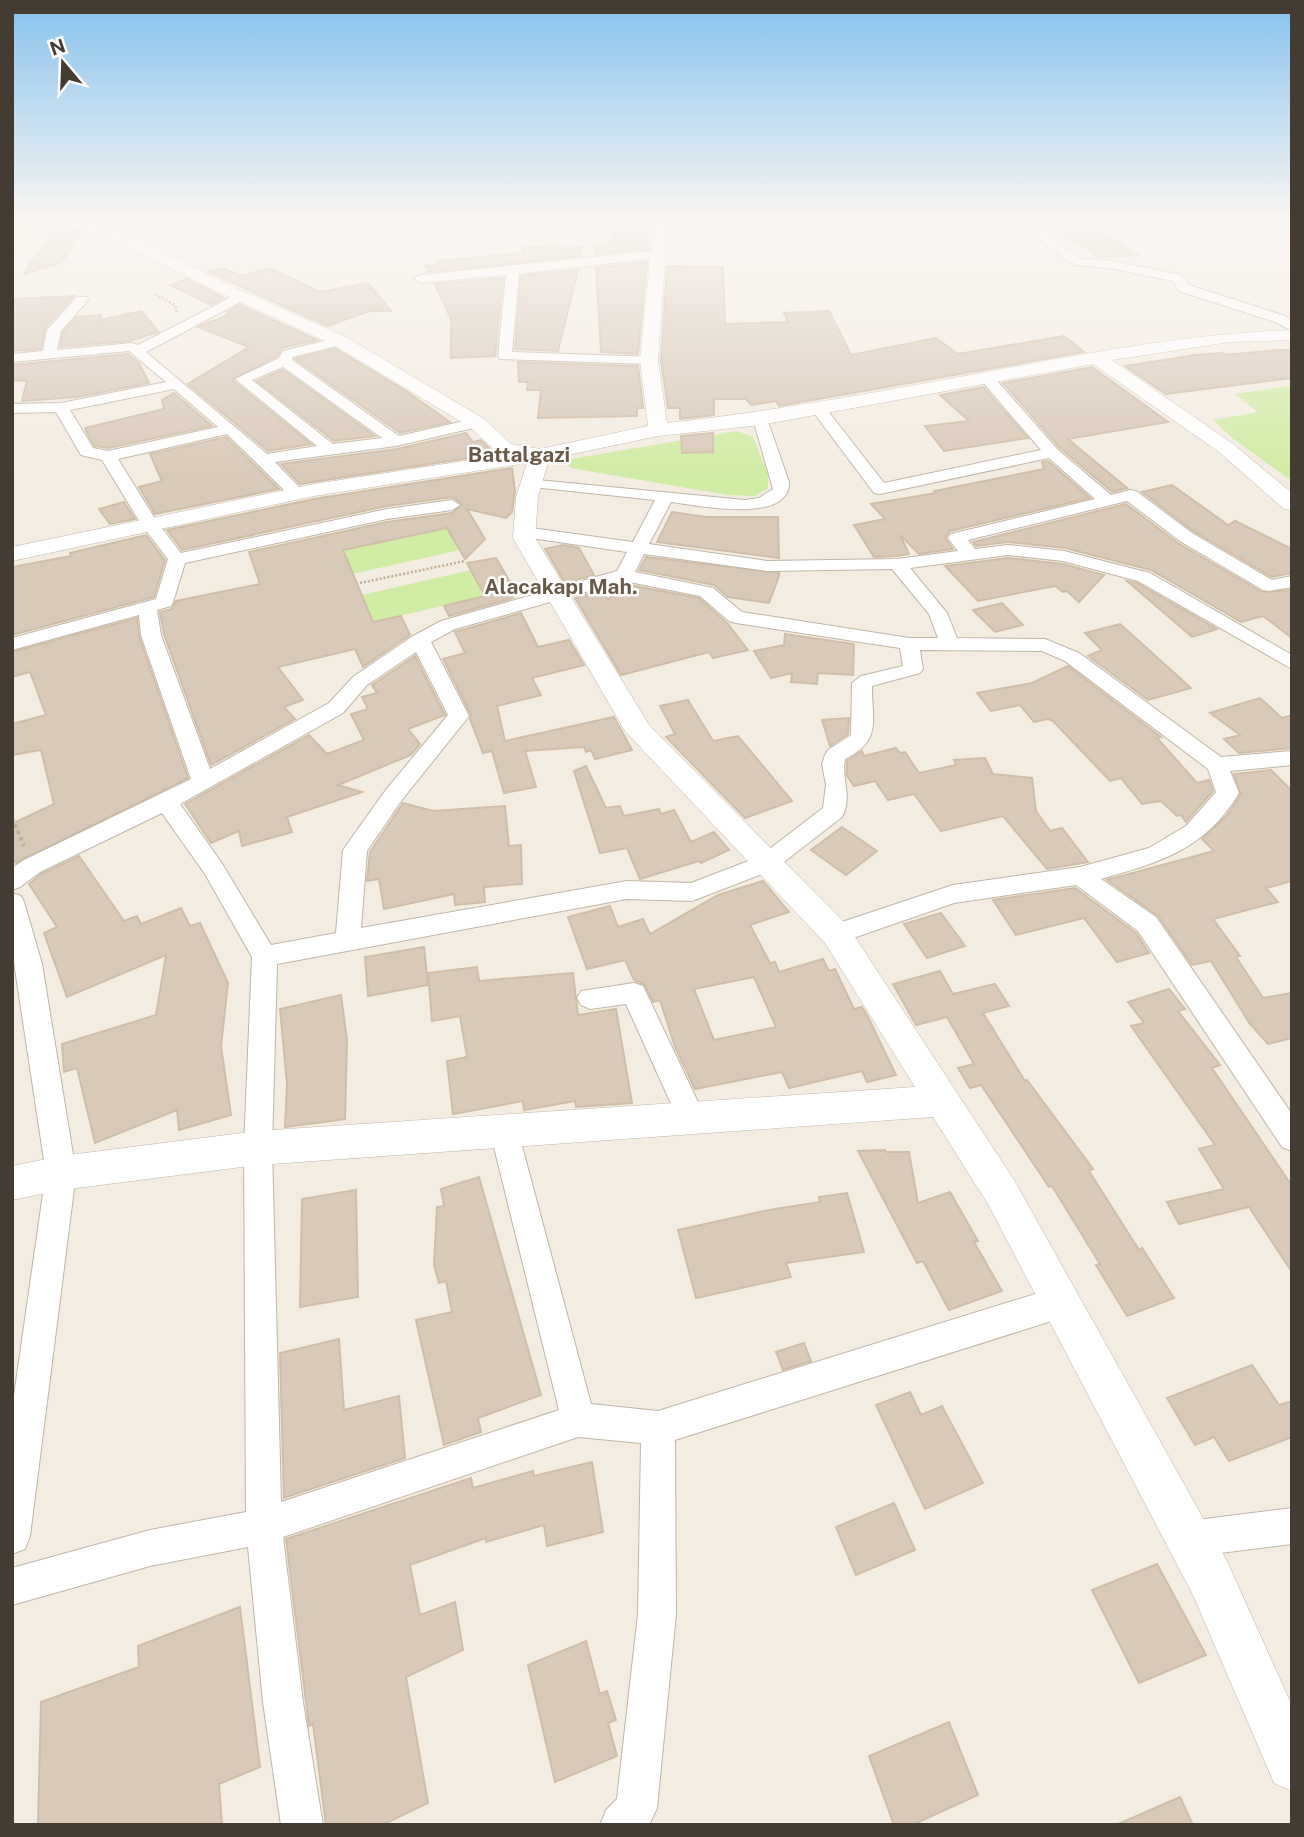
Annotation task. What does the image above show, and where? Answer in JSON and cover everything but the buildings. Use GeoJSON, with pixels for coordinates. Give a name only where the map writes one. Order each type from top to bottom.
{"type":"FeatureCollection","features":[{"type":"Feature","properties":{"kind":"street"},"geometry":{"type":"LineString","coordinates":[[49,354],[54,330],[78,305]]}},
{"type":"Feature","properties":{"kind":"street"},"geometry":{"type":"LineString","coordinates":[[137,351],[224,305]]}},
{"type":"Feature","properties":{"kind":"street"},"geometry":{"type":"LineString","coordinates":[[260,305],[340,341],[477,423],[505,449],[536,468],[665,497],[745,505],[764,502],[781,490],[781,481],[761,419]]}},
{"type":"Feature","properties":{"kind":"street"},"geometry":{"type":"LineString","coordinates":[[510,305],[505,356],[649,360]]}},
{"type":"Feature","properties":{"kind":"street"},"geometry":{"type":"LineString","coordinates":[[655,305],[649,360],[658,430]]}},
{"type":"Feature","properties":{"kind":"street"},"geometry":{"type":"LineString","coordinates":[[1236,305],[1280,319],[1292,327]]}},
{"type":"Feature","properties":{"kind":"street"},"geometry":{"type":"LineString","coordinates":[[12,554],[297,493],[536,468],[658,430],[761,419],[986,377],[1230,337],[1292,335]]}},
{"type":"Feature","properties":{"kind":"street"},"geometry":{"type":"LineString","coordinates":[[330,449],[242,379],[284,361],[288,354],[340,341]]}},
{"type":"Feature","properties":{"kind":"street"},"geometry":{"type":"LineString","coordinates":[[12,358],[132,347],[253,447],[297,493]]}},
{"type":"Feature","properties":{"kind":"street"},"geometry":{"type":"LineString","coordinates":[[1097,358],[1226,448],[1292,505]]}},
{"type":"Feature","properties":{"kind":"street"},"geometry":{"type":"LineString","coordinates":[[284,361],[396,441]]}},
{"type":"Feature","properties":{"kind":"street"},"geometry":{"type":"LineString","coordinates":[[986,377],[1052,453],[1107,500]]}},
{"type":"Feature","properties":{"kind":"street"},"geometry":{"type":"LineString","coordinates":[[12,409],[61,407],[175,384]]}},
{"type":"Feature","properties":{"kind":"street"},"geometry":{"type":"LineString","coordinates":[[61,407],[87,452],[108,456],[228,429]]}},
{"type":"Feature","properties":{"kind":"street"},"geometry":{"type":"LineString","coordinates":[[819,409],[880,489],[1052,453]]}},
{"type":"Feature","properties":{"kind":"street"},"geometry":{"type":"LineString","coordinates":[[265,459],[396,441],[477,423]]}},
{"type":"Feature","properties":{"kind":"street"},"geometry":{"type":"LineString","coordinates":[[108,456],[150,524],[177,559]]}},
{"type":"Feature","properties":{"kind":"street"},"geometry":{"type":"LineString","coordinates":[[536,468],[527,497],[524,538],[639,731],[836,934],[1001,1192],[1210,1578],[1292,1765]]}},
{"type":"Feature","properties":{"kind":"street"},"geometry":{"type":"LineString","coordinates":[[971,555],[957,538],[1130,495],[1186,537],[1269,586],[1292,581]]}},
{"type":"Feature","properties":{"kind":"street"},"geometry":{"type":"LineString","coordinates":[[624,575],[665,497]]}},
{"type":"Feature","properties":{"kind":"street"},"geometry":{"type":"LineString","coordinates":[[177,559],[387,514],[452,505]]}},
{"type":"Feature","properties":{"kind":"street"},"geometry":{"type":"LineString","coordinates":[[524,532],[767,566],[897,564],[1008,550],[1064,556],[1144,577],[1292,663]]}},
{"type":"Feature","properties":{"kind":"street"},"geometry":{"type":"LineString","coordinates":[[12,644],[164,602],[177,559]]}},
{"type":"Feature","properties":{"kind":"street"},"geometry":{"type":"LineString","coordinates":[[897,564],[938,613],[950,646]]}},
{"type":"Feature","properties":{"kind":"street"},"geometry":{"type":"LineString","coordinates":[[12,881],[32,866],[166,802],[273,745],[336,708],[360,681],[420,640],[448,625],[556,592],[624,575],[706,592],[736,617],[909,644],[1045,645],[1072,657],[1217,765],[1228,793],[1194,832],[1157,854],[1080,876],[953,894],[836,934]]}},
{"type":"Feature","properties":{"kind":"street"},"geometry":{"type":"LineString","coordinates":[[147,607],[151,635],[203,781]]}},
{"type":"Feature","properties":{"kind":"street"},"geometry":{"type":"LineString","coordinates":[[348,940],[355,850],[393,796],[459,716],[420,640]]}},
{"type":"Feature","properties":{"kind":"street"},"geometry":{"type":"LineString","coordinates":[[265,956],[627,890],[692,892],[767,863],[834,811],[837,785],[832,764],[836,755],[862,737],[862,683],[913,669],[909,644]]}},
{"type":"Feature","properties":{"kind":"street"},"geometry":{"type":"LineString","coordinates":[[1217,765],[1292,758]]}},
{"type":"Feature","properties":{"kind":"street"},"geometry":{"type":"LineString","coordinates":[[166,802],[213,868],[265,956],[258,1148],[264,1526],[284,1702],[302,1825]]}},
{"type":"Feature","properties":{"kind":"street"},"geometry":{"type":"LineString","coordinates":[[1080,876],[1147,924],[1292,1138]]}},
{"type":"Feature","properties":{"kind":"street"},"geometry":{"type":"LineString","coordinates":[[12,902],[29,964],[61,1172],[12,1536]]}},
{"type":"Feature","properties":{"kind":"street"},"geometry":{"type":"LineString","coordinates":[[590,998],[634,993],[692,1119]]}},
{"type":"Feature","properties":{"kind":"street"},"geometry":{"type":"LineString","coordinates":[[12,1183],[61,1172],[258,1148],[943,1101]]}},
{"type":"Feature","properties":{"kind":"street"},"geometry":{"type":"LineString","coordinates":[[504,1131],[579,1420]]}},
{"type":"Feature","properties":{"kind":"street"},"geometry":{"type":"LineString","coordinates":[[12,1587],[150,1548],[264,1526],[579,1420],[658,1428],[1061,1302]]}},
{"type":"Feature","properties":{"kind":"street"},"geometry":{"type":"LineString","coordinates":[[621,1825],[636,1808],[657,1614],[658,1428]]}},
{"type":"Feature","properties":{"kind":"street"},"geometry":{"type":"LineString","coordinates":[[1189,1539],[1292,1526]]}},
{"type":"Feature","properties":{"kind":"path"},"geometry":{"type":"LineString","coordinates":[[175,305],[181,327]]}},
{"type":"Feature","properties":{"kind":"path"},"geometry":{"type":"LineString","coordinates":[[360,583],[465,561]]}},
{"type":"Feature","properties":{"kind":"path"},"geometry":{"type":"LineString","coordinates":[[12,818],[32,866]]}},
{"type":"Feature","properties":{"kind":"green space"},"geometry":{"type":"Polygon","coordinates":[[[1292,385],[1292,481],[1232,438],[1213,420],[1258,412],[1235,394],[1292,385]]]}},
{"type":"Feature","properties":{"kind":"green space"},"geometry":{"type":"Polygon","coordinates":[[[736,431],[753,437],[768,474],[768,488],[755,496],[728,495],[571,468],[567,464],[571,459],[736,431]]]}},
{"type":"Feature","properties":{"kind":"green space"},"geometry":{"type":"Polygon","coordinates":[[[447,528],[460,550],[352,574],[343,550],[447,528]]]}},
{"type":"Feature","properties":{"kind":"green space"},"geometry":{"type":"Polygon","coordinates":[[[471,570],[485,596],[373,622],[362,595],[471,570]]]}},
{"type":"Feature","properties":{"kind":"district","name":"Battalgazi"},"geometry":{"type":"Point","coordinates":[519,454]}},
{"type":"Feature","properties":{"kind":"district","name":"Alacakapı Mah."},"geometry":{"type":"Point","coordinates":[561,586]}}]}
